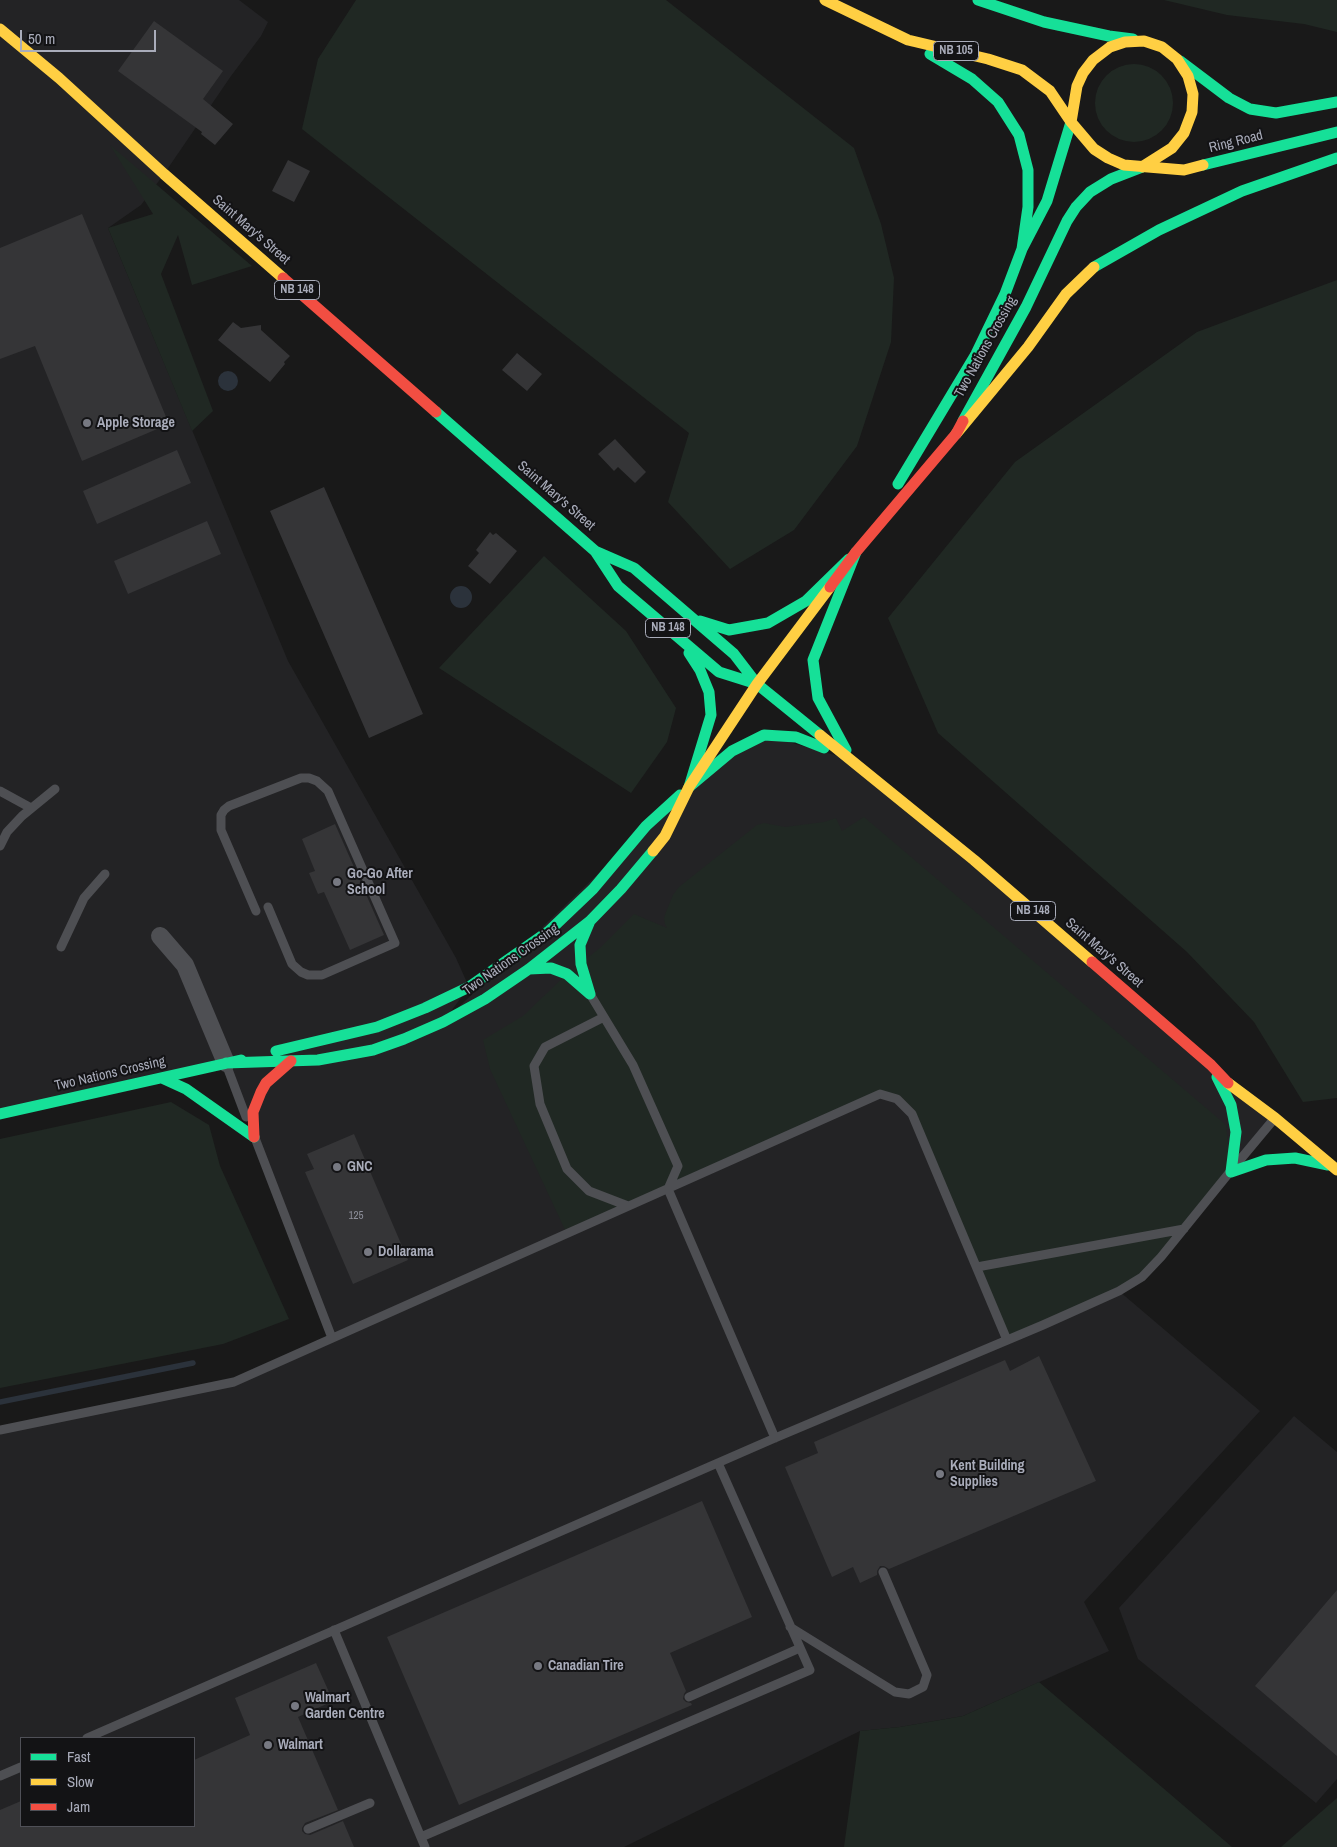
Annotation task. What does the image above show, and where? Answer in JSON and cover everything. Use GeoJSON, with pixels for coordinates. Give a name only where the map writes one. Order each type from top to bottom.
{"type":"FeatureCollection","features":[{"type":"Feature","properties":{"kind":"main road","name":"NB 105"},"geometry":{"type":"LineString","coordinates":[[825,0],[908,40],[988,59],[1022,70],[1050,91],[1071,122]]}},
{"type":"Feature","properties":{"kind":"main road"},"geometry":{"type":"LineString","coordinates":[[978,0],[1044,22],[1109,36],[1144,41],[1162,47],[1178,60],[1188,76],[1193,94],[1192,112],[1184,133],[1172,148],[1142,167],[1124,165],[1108,158],[1094,149],[1071,122],[1077,86],[1092,60],[1110,47],[1125,42],[1144,41]]}},
{"type":"Feature","properties":{"kind":"main road","name":"Saint Mary's Street"},"geometry":{"type":"LineString","coordinates":[[0,30],[59,78],[172,181],[595,551],[618,586],[719,672],[757,684]]}},
{"type":"Feature","properties":{"kind":"main road"},"geometry":{"type":"LineString","coordinates":[[908,40],[972,79],[998,102],[1019,136],[1028,170],[1028,207],[1022,249]]}},
{"type":"Feature","properties":{"kind":"main road","name":"Ring Road"},"geometry":{"type":"LineString","coordinates":[[1178,60],[1229,98],[1250,109],[1276,113],[1337,102]]}},
{"type":"Feature","properties":{"kind":"main road","name":"Two Nations Crossing"},"geometry":{"type":"LineString","coordinates":[[856,552],[976,354],[1005,294],[1022,249],[1047,201],[1071,122]]}},
{"type":"Feature","properties":{"kind":"main road","name":"Ring Road"},"geometry":{"type":"LineString","coordinates":[[1142,167],[1184,170],[1337,132]]}},
{"type":"Feature","properties":{"kind":"main road"},"geometry":{"type":"LineString","coordinates":[[956,434],[1028,347],[1066,294],[1093,267],[1159,230],[1242,191],[1337,158]]}},
{"type":"Feature","properties":{"kind":"main road","name":"Two Nations Crossing"},"geometry":{"type":"LineString","coordinates":[[226,1063],[318,1060],[364,1051],[404,1039],[443,1022],[485,999],[529,969],[590,921],[621,889],[665,836],[689,787],[757,684],[856,552],[956,434],[1026,307],[1067,220],[1076,207],[1090,192],[1111,179],[1142,167]]}},
{"type":"Feature","properties":{"kind":"main road","name":"Saint Mary's Street"},"geometry":{"type":"LineString","coordinates":[[595,551],[634,568],[734,654],[757,684],[982,866],[1211,1065],[1230,1085],[1275,1118],[1334,1168]]}},
{"type":"Feature","properties":{"kind":"main road"},"geometry":{"type":"LineString","coordinates":[[694,619],[729,630],[768,623],[806,601],[856,552]]}},
{"type":"Feature","properties":{"kind":"main road"},"geometry":{"type":"LineString","coordinates":[[852,760],[818,698],[812,660],[856,552]]}},
{"type":"Feature","properties":{"kind":"main road"},"geometry":{"type":"LineString","coordinates":[[679,638],[700,670],[709,692],[711,715],[689,787]]}},
{"type":"Feature","properties":{"kind":"main road"},"geometry":{"type":"LineString","coordinates":[[689,787],[732,751],[764,735],[796,737],[852,760]]}},
{"type":"Feature","properties":{"kind":"main road","name":"Two Nations Crossing"},"geometry":{"type":"LineString","coordinates":[[0,1114],[378,1027],[425,1008],[469,987],[549,931],[592,889],[646,826],[689,787]]}},
{"type":"Feature","properties":{"kind":"main road"},"geometry":{"type":"LineString","coordinates":[[590,921],[580,945],[581,964],[590,994]]}},
{"type":"Feature","properties":{"kind":"main road"},"geometry":{"type":"LineString","coordinates":[[529,969],[551,968],[567,974],[590,994]]}},
{"type":"Feature","properties":{"kind":"main road"},"geometry":{"type":"LineString","coordinates":[[254,1137],[254,1112],[261,1092],[266,1083],[292,1061]]}},
{"type":"Feature","properties":{"kind":"main road"},"geometry":{"type":"LineString","coordinates":[[1211,1065],[1231,1105],[1236,1132],[1231,1172],[1266,1160],[1295,1158],[1334,1168]]}},
{"type":"Feature","properties":{"kind":"main road"},"geometry":{"type":"LineString","coordinates":[[162,1078],[186,1089],[254,1137]]}},
{"type":"Feature","properties":{"kind":"street"},"geometry":{"type":"LineString","coordinates":[[160,936],[185,965],[226,1063]]}},
{"type":"Feature","properties":{"kind":"lane"},"geometry":{"type":"LineString","coordinates":[[256,911],[222,830],[221,815],[229,806],[301,778],[310,778],[317,781],[328,791],[395,943],[322,975],[308,975],[292,964],[268,907]]}},
{"type":"Feature","properties":{"kind":"lane"},"geometry":{"type":"LineString","coordinates":[[0,846],[7,832],[22,816],[55,789]]}},
{"type":"Feature","properties":{"kind":"lane"},"geometry":{"type":"LineString","coordinates":[[0,792],[32,808]]}},
{"type":"Feature","properties":{"kind":"lane"},"geometry":{"type":"LineString","coordinates":[[61,947],[84,898],[105,874]]}},
{"type":"Feature","properties":{"kind":"lane"},"geometry":{"type":"LineString","coordinates":[[590,994],[633,1064],[678,1166],[668,1189],[775,1438]]}},
{"type":"Feature","properties":{"kind":"lane"},"geometry":{"type":"LineString","coordinates":[[604,1017],[545,1047],[534,1066],[540,1104],[568,1170],[589,1191],[628,1206]]}},
{"type":"Feature","properties":{"kind":"lane"},"geometry":{"type":"LineString","coordinates":[[226,1063],[332,1338]]}},
{"type":"Feature","properties":{"kind":"lane"},"geometry":{"type":"LineString","coordinates":[[0,1430],[234,1382],[880,1094],[897,1099],[912,1114],[1007,1340]]}},
{"type":"Feature","properties":{"kind":"lane"},"geometry":{"type":"LineString","coordinates":[[89,1737],[775,1438],[1119,1291],[1142,1278],[1275,1118]]}},
{"type":"Feature","properties":{"kind":"lane"},"geometry":{"type":"LineString","coordinates":[[976,1267],[1184,1229]]}},
{"type":"Feature","properties":{"kind":"lane"},"geometry":{"type":"LineString","coordinates":[[421,1837],[810,1670],[718,1463]]}},
{"type":"Feature","properties":{"kind":"lane"},"geometry":{"type":"LineString","coordinates":[[790,1626],[895,1692],[909,1694],[923,1687],[927,1675],[883,1572]]}},
{"type":"Feature","properties":{"kind":"lane"},"geometry":{"type":"LineString","coordinates":[[334,1630],[426,1847]]}},
{"type":"Feature","properties":{"kind":"lane"},"geometry":{"type":"LineString","coordinates":[[689,1697],[800,1648]]}},
{"type":"Feature","properties":{"kind":"lane"},"geometry":{"type":"LineString","coordinates":[[0,1776],[20,1767]]}},
{"type":"Feature","properties":{"kind":"lane"},"geometry":{"type":"LineString","coordinates":[[308,1829],[370,1803]]}},
{"type":"Feature","properties":{"kind":"shaded area"},"geometry":{"type":"Polygon","coordinates":[[[0,0],[239,0],[268,22],[261,36],[141,205],[108,228],[288,661],[456,958],[469,987],[443,1022],[689,787],[764,735],[852,760],[1275,1118],[1119,1291],[1260,1411],[1084,1602],[1109,1651],[963,1716],[900,1727],[860,1731],[624,1847],[0,1847],[0,1430],[234,1382],[332,1338],[226,1063],[0,1114],[0,0]]]}},
{"type":"Feature","properties":{"kind":"shaded area"},"geometry":{"type":"Polygon","coordinates":[[[356,0],[666,0],[854,148],[881,224],[894,278],[891,342],[857,446],[794,530],[730,569],[668,502],[689,433],[302,129],[318,59],[356,0]]]}},
{"type":"Feature","properties":{"kind":"shaded area"},"geometry":{"type":"Polygon","coordinates":[[[1164,0],[1337,0],[1337,32],[1304,24],[1227,15],[1164,0]]]}},
{"type":"Feature","properties":{"kind":"shaded area"},"geometry":{"type":"Polygon","coordinates":[[[1134,64],[1149,67],[1162,75],[1170,88],[1173,103],[1170,118],[1162,131],[1149,139],[1134,142],[1119,139],[1106,131],[1098,118],[1095,103],[1098,88],[1106,75],[1119,67],[1134,64]]]}},
{"type":"Feature","properties":{"kind":"shaded area"},"geometry":{"type":"Polygon","coordinates":[[[110,145],[252,266],[192,285],[178,235],[161,274],[213,411],[192,431],[108,228],[153,214],[110,145]]]}},
{"type":"Feature","properties":{"kind":"shaded area"},"geometry":{"type":"Polygon","coordinates":[[[1337,280],[1337,1098],[1303,1102],[1254,1022],[1187,952],[938,733],[888,618],[1015,462],[1197,332],[1337,280]]]}},
{"type":"Feature","properties":{"kind":"shaded area"},"geometry":{"type":"Polygon","coordinates":[[[228,371],[235,374],[238,381],[235,388],[228,391],[221,388],[218,381],[221,374],[228,371]]]}},
{"type":"Feature","properties":{"kind":"shaded area"},"geometry":{"type":"Polygon","coordinates":[[[544,556],[626,631],[676,708],[667,742],[631,793],[439,668],[544,556]]]}},
{"type":"Feature","properties":{"kind":"shaded area"},"geometry":{"type":"Polygon","coordinates":[[[461,586],[469,589],[472,597],[469,605],[461,608],[453,605],[450,597],[453,589],[461,586]]]}},
{"type":"Feature","properties":{"kind":"shaded area"},"geometry":{"type":"Polygon","coordinates":[[[864,817],[1226,1125],[1231,1172],[1142,1277],[1007,1340],[912,1114],[897,1099],[880,1094],[567,1234],[490,1069],[483,1040],[523,1016],[567,974],[600,948],[634,914],[667,928],[664,918],[673,895],[679,887],[757,825],[764,823],[785,827],[824,822],[836,818],[842,831],[864,817]]]}},
{"type":"Feature","properties":{"kind":"shaded area"},"geometry":{"type":"Polygon","coordinates":[[[171,1102],[209,1125],[220,1166],[289,1319],[223,1344],[0,1388],[0,1139],[171,1102]]]}},
{"type":"Feature","properties":{"kind":"shaded area"},"geometry":{"type":"Polygon","coordinates":[[[1294,1416],[1337,1452],[1337,1779],[1316,1803],[1138,1659],[1119,1608],[1294,1416]]]}},
{"type":"Feature","properties":{"kind":"shaded area"},"geometry":{"type":"Polygon","coordinates":[[[1039,1682],[1232,1847],[844,1847],[860,1731],[900,1727],[963,1716],[1039,1682]]]}},
{"type":"Feature","properties":{"kind":"shaded area"},"geometry":{"type":"Polygon","coordinates":[[[1337,1798],[1337,1847],[1281,1847],[1337,1798]]]}},
{"type":"Feature","properties":{"kind":"building"},"geometry":{"type":"Polygon","coordinates":[[[154,21],[223,71],[203,99],[233,124],[215,145],[201,134],[202,132],[118,71],[154,21]]]}},
{"type":"Feature","properties":{"kind":"building"},"geometry":{"type":"Polygon","coordinates":[[[288,160],[310,171],[294,202],[272,191],[288,160]]]}},
{"type":"Feature","properties":{"kind":"building"},"geometry":{"type":"Polygon","coordinates":[[[82,214],[169,424],[82,461],[35,346],[0,359],[0,248],[82,214]]]}},
{"type":"Feature","properties":{"kind":"building"},"geometry":{"type":"Polygon","coordinates":[[[233,322],[241,328],[261,325],[261,330],[290,356],[270,382],[218,340],[233,322]]]}},
{"type":"Feature","properties":{"kind":"building"},"geometry":{"type":"Polygon","coordinates":[[[517,353],[542,374],[527,391],[502,370],[517,353]]]}},
{"type":"Feature","properties":{"kind":"building"},"geometry":{"type":"Polygon","coordinates":[[[615,439],[646,472],[635,483],[618,467],[614,471],[598,454],[615,439]]]}},
{"type":"Feature","properties":{"kind":"building"},"geometry":{"type":"Polygon","coordinates":[[[177,450],[191,483],[97,524],[83,491],[177,450]]]}},
{"type":"Feature","properties":{"kind":"building"},"geometry":{"type":"Polygon","coordinates":[[[324,487],[423,714],[369,738],[270,511],[324,487]]]}},
{"type":"Feature","properties":{"kind":"building"},"geometry":{"type":"Polygon","coordinates":[[[207,521],[221,554],[128,594],[114,561],[207,521]]]}},
{"type":"Feature","properties":{"kind":"building"},"geometry":{"type":"Polygon","coordinates":[[[490,532],[493,535],[496,533],[517,551],[490,584],[468,566],[479,553],[476,550],[490,532]]]}},
{"type":"Feature","properties":{"kind":"building","name":"Go-Go After School"},"geometry":{"type":"Polygon","coordinates":[[[335,824],[384,935],[350,950],[324,892],[318,894],[309,873],[315,871],[302,839],[335,824]]]}},
{"type":"Feature","properties":{"kind":"building"},"geometry":{"type":"Polygon","coordinates":[[[354,1134],[408,1260],[353,1284],[305,1172],[314,1169],[307,1154],[354,1134]]]}},
{"type":"Feature","properties":{"kind":"building","name":"Kent Building Supplies"},"geometry":{"type":"Polygon","coordinates":[[[1039,1356],[1096,1481],[889,1569],[880,1566],[877,1575],[860,1583],[853,1567],[832,1577],[785,1467],[818,1453],[814,1442],[1005,1360],[1010,1371],[1039,1356]]]}},
{"type":"Feature","properties":{"kind":"building","name":"Canadian Tire"},"geometry":{"type":"Polygon","coordinates":[[[702,1501],[752,1617],[670,1653],[686,1691],[683,1699],[692,1705],[459,1805],[387,1637],[702,1501]]]}},
{"type":"Feature","properties":{"kind":"building"},"geometry":{"type":"Polygon","coordinates":[[[1337,1590],[1337,1756],[1255,1686],[1337,1590]]]}},
{"type":"Feature","properties":{"kind":"building","name":"Walmart"},"geometry":{"type":"Polygon","coordinates":[[[316,1663],[333,1701],[298,1717],[338,1810],[305,1823],[302,1831],[310,1835],[343,1821],[354,1847],[0,1847],[0,1810],[20,1801],[20,1827],[195,1827],[195,1760],[250,1735],[235,1698],[316,1663]]]}},
{"type":"Feature","properties":{"kind":"waterway"},"geometry":{"type":"LineString","coordinates":[[0,1402],[193,1363]]}},
{"type":"Feature","properties":{"kind":"traffic: fast"},"geometry":{"type":"LineString","coordinates":[[978,0],[1044,22],[1109,36],[1133,39]]}},
{"type":"Feature","properties":{"kind":"traffic: fast"},"geometry":{"type":"LineString","coordinates":[[930,54],[972,79],[998,102],[1019,135],[1028,170],[1028,207],[1022,249]]}},
{"type":"Feature","properties":{"kind":"traffic: fast"},"geometry":{"type":"LineString","coordinates":[[1180,61],[1229,98],[1250,109],[1276,113],[1337,102]]}},
{"type":"Feature","properties":{"kind":"traffic: fast"},"geometry":{"type":"LineString","coordinates":[[898,484],[976,354],[1005,294],[1022,249],[1047,201],[1071,122]]}},
{"type":"Feature","properties":{"kind":"traffic: fast"},"geometry":{"type":"LineString","coordinates":[[1203,165],[1337,132]]}},
{"type":"Feature","properties":{"kind":"traffic: fast"},"geometry":{"type":"LineString","coordinates":[[1094,267],[1159,230],[1242,191],[1337,158]]}},
{"type":"Feature","properties":{"kind":"traffic: fast"},"geometry":{"type":"LineString","coordinates":[[963,421],[1026,307],[1067,221],[1076,207],[1090,192],[1111,179],[1142,167]]}},
{"type":"Feature","properties":{"kind":"traffic: fast"},"geometry":{"type":"LineString","coordinates":[[436,412],[595,551],[618,586],[719,672],[757,684]]}},
{"type":"Feature","properties":{"kind":"traffic: fast"},"geometry":{"type":"LineString","coordinates":[[595,551],[634,568],[734,654],[757,684],[820,735]]}},
{"type":"Feature","properties":{"kind":"traffic: fast"},"geometry":{"type":"LineString","coordinates":[[846,750],[818,698],[813,660],[856,552]]}},
{"type":"Feature","properties":{"kind":"traffic: fast"},"geometry":{"type":"LineString","coordinates":[[700,621],[729,630],[768,623],[806,601],[849,559]]}},
{"type":"Feature","properties":{"kind":"traffic: fast"},"geometry":{"type":"LineString","coordinates":[[689,653],[700,670],[709,692],[711,715],[689,787]]}},
{"type":"Feature","properties":{"kind":"traffic: fast"},"geometry":{"type":"LineString","coordinates":[[689,787],[732,751],[764,735],[796,737],[824,748]]}},
{"type":"Feature","properties":{"kind":"traffic: fast"},"geometry":{"type":"LineString","coordinates":[[276,1051],[377,1027],[425,1008],[469,987],[549,931],[593,889],[646,826],[680,795]]}},
{"type":"Feature","properties":{"kind":"traffic: fast"},"geometry":{"type":"LineString","coordinates":[[226,1063],[318,1060],[373,1050],[443,1022],[485,999],[529,969],[590,921],[621,889],[653,851]]}},
{"type":"Feature","properties":{"kind":"traffic: fast"},"geometry":{"type":"LineString","coordinates":[[590,921],[580,945],[581,964],[590,994]]}},
{"type":"Feature","properties":{"kind":"traffic: fast"},"geometry":{"type":"LineString","coordinates":[[529,969],[551,968],[567,974],[590,994]]}},
{"type":"Feature","properties":{"kind":"traffic: fast"},"geometry":{"type":"LineString","coordinates":[[0,1114],[241,1060]]}},
{"type":"Feature","properties":{"kind":"traffic: fast"},"geometry":{"type":"LineString","coordinates":[[1217,1077],[1231,1105],[1236,1132],[1231,1172],[1266,1160],[1295,1158],[1328,1165]]}},
{"type":"Feature","properties":{"kind":"traffic: fast"},"geometry":{"type":"LineString","coordinates":[[162,1078],[186,1089],[254,1137]]}},
{"type":"Feature","properties":{"kind":"traffic: slow"},"geometry":{"type":"LineString","coordinates":[[825,0],[908,40],[988,59],[1022,70],[1050,91],[1071,122],[1094,149],[1124,165],[1184,170],[1203,165]]}},
{"type":"Feature","properties":{"kind":"traffic: slow"},"geometry":{"type":"LineString","coordinates":[[0,29],[59,78],[164,174],[283,278]]}},
{"type":"Feature","properties":{"kind":"traffic: slow"},"geometry":{"type":"LineString","coordinates":[[1071,122],[1077,86],[1083,73],[1093,60],[1110,47],[1125,42],[1144,41],[1162,47],[1177,59],[1188,76],[1193,94],[1192,112],[1184,133],[1172,148],[1142,167]]}},
{"type":"Feature","properties":{"kind":"traffic: slow"},"geometry":{"type":"LineString","coordinates":[[956,434],[1028,347],[1066,294],[1094,267]]}},
{"type":"Feature","properties":{"kind":"traffic: slow"},"geometry":{"type":"LineString","coordinates":[[653,851],[665,836],[689,787],[757,684],[830,587]]}},
{"type":"Feature","properties":{"kind":"traffic: slow"},"geometry":{"type":"LineString","coordinates":[[820,735],[974,860],[1092,962]]}},
{"type":"Feature","properties":{"kind":"traffic: slow"},"geometry":{"type":"LineString","coordinates":[[1228,1083],[1275,1118],[1337,1170]]}},
{"type":"Feature","properties":{"kind":"traffic: jam"},"geometry":{"type":"LineString","coordinates":[[283,278],[436,412]]}},
{"type":"Feature","properties":{"kind":"traffic: jam"},"geometry":{"type":"LineString","coordinates":[[830,587],[856,552],[956,434],[963,421]]}},
{"type":"Feature","properties":{"kind":"traffic: jam"},"geometry":{"type":"LineString","coordinates":[[1092,962],[1211,1065],[1228,1083]]}},
{"type":"Feature","properties":{"kind":"traffic: jam"},"geometry":{"type":"LineString","coordinates":[[254,1137],[253,1112],[261,1092],[266,1083],[291,1061]]}},
{"type":"Feature","properties":{"kind":"place","name":"Apple Storage"},"geometry":{"type":"Point","coordinates":[87,423]}},
{"type":"Feature","properties":{"kind":"place","name":"Go-Go After School"},"geometry":{"type":"Point","coordinates":[337,882]}},
{"type":"Feature","properties":{"kind":"place","name":"GNC"},"geometry":{"type":"Point","coordinates":[337,1167]}},
{"type":"Feature","properties":{"kind":"place","name":"Dollarama"},"geometry":{"type":"Point","coordinates":[368,1252]}},
{"type":"Feature","properties":{"kind":"place","name":"Kent Building Supplies"},"geometry":{"type":"Point","coordinates":[940,1474]}},
{"type":"Feature","properties":{"kind":"place","name":"Canadian Tire"},"geometry":{"type":"Point","coordinates":[538,1666]}},
{"type":"Feature","properties":{"kind":"place","name":"Walmart Garden Centre"},"geometry":{"type":"Point","coordinates":[295,1706]}},
{"type":"Feature","properties":{"kind":"place","name":"Walmart"},"geometry":{"type":"Point","coordinates":[268,1745]}}]}
